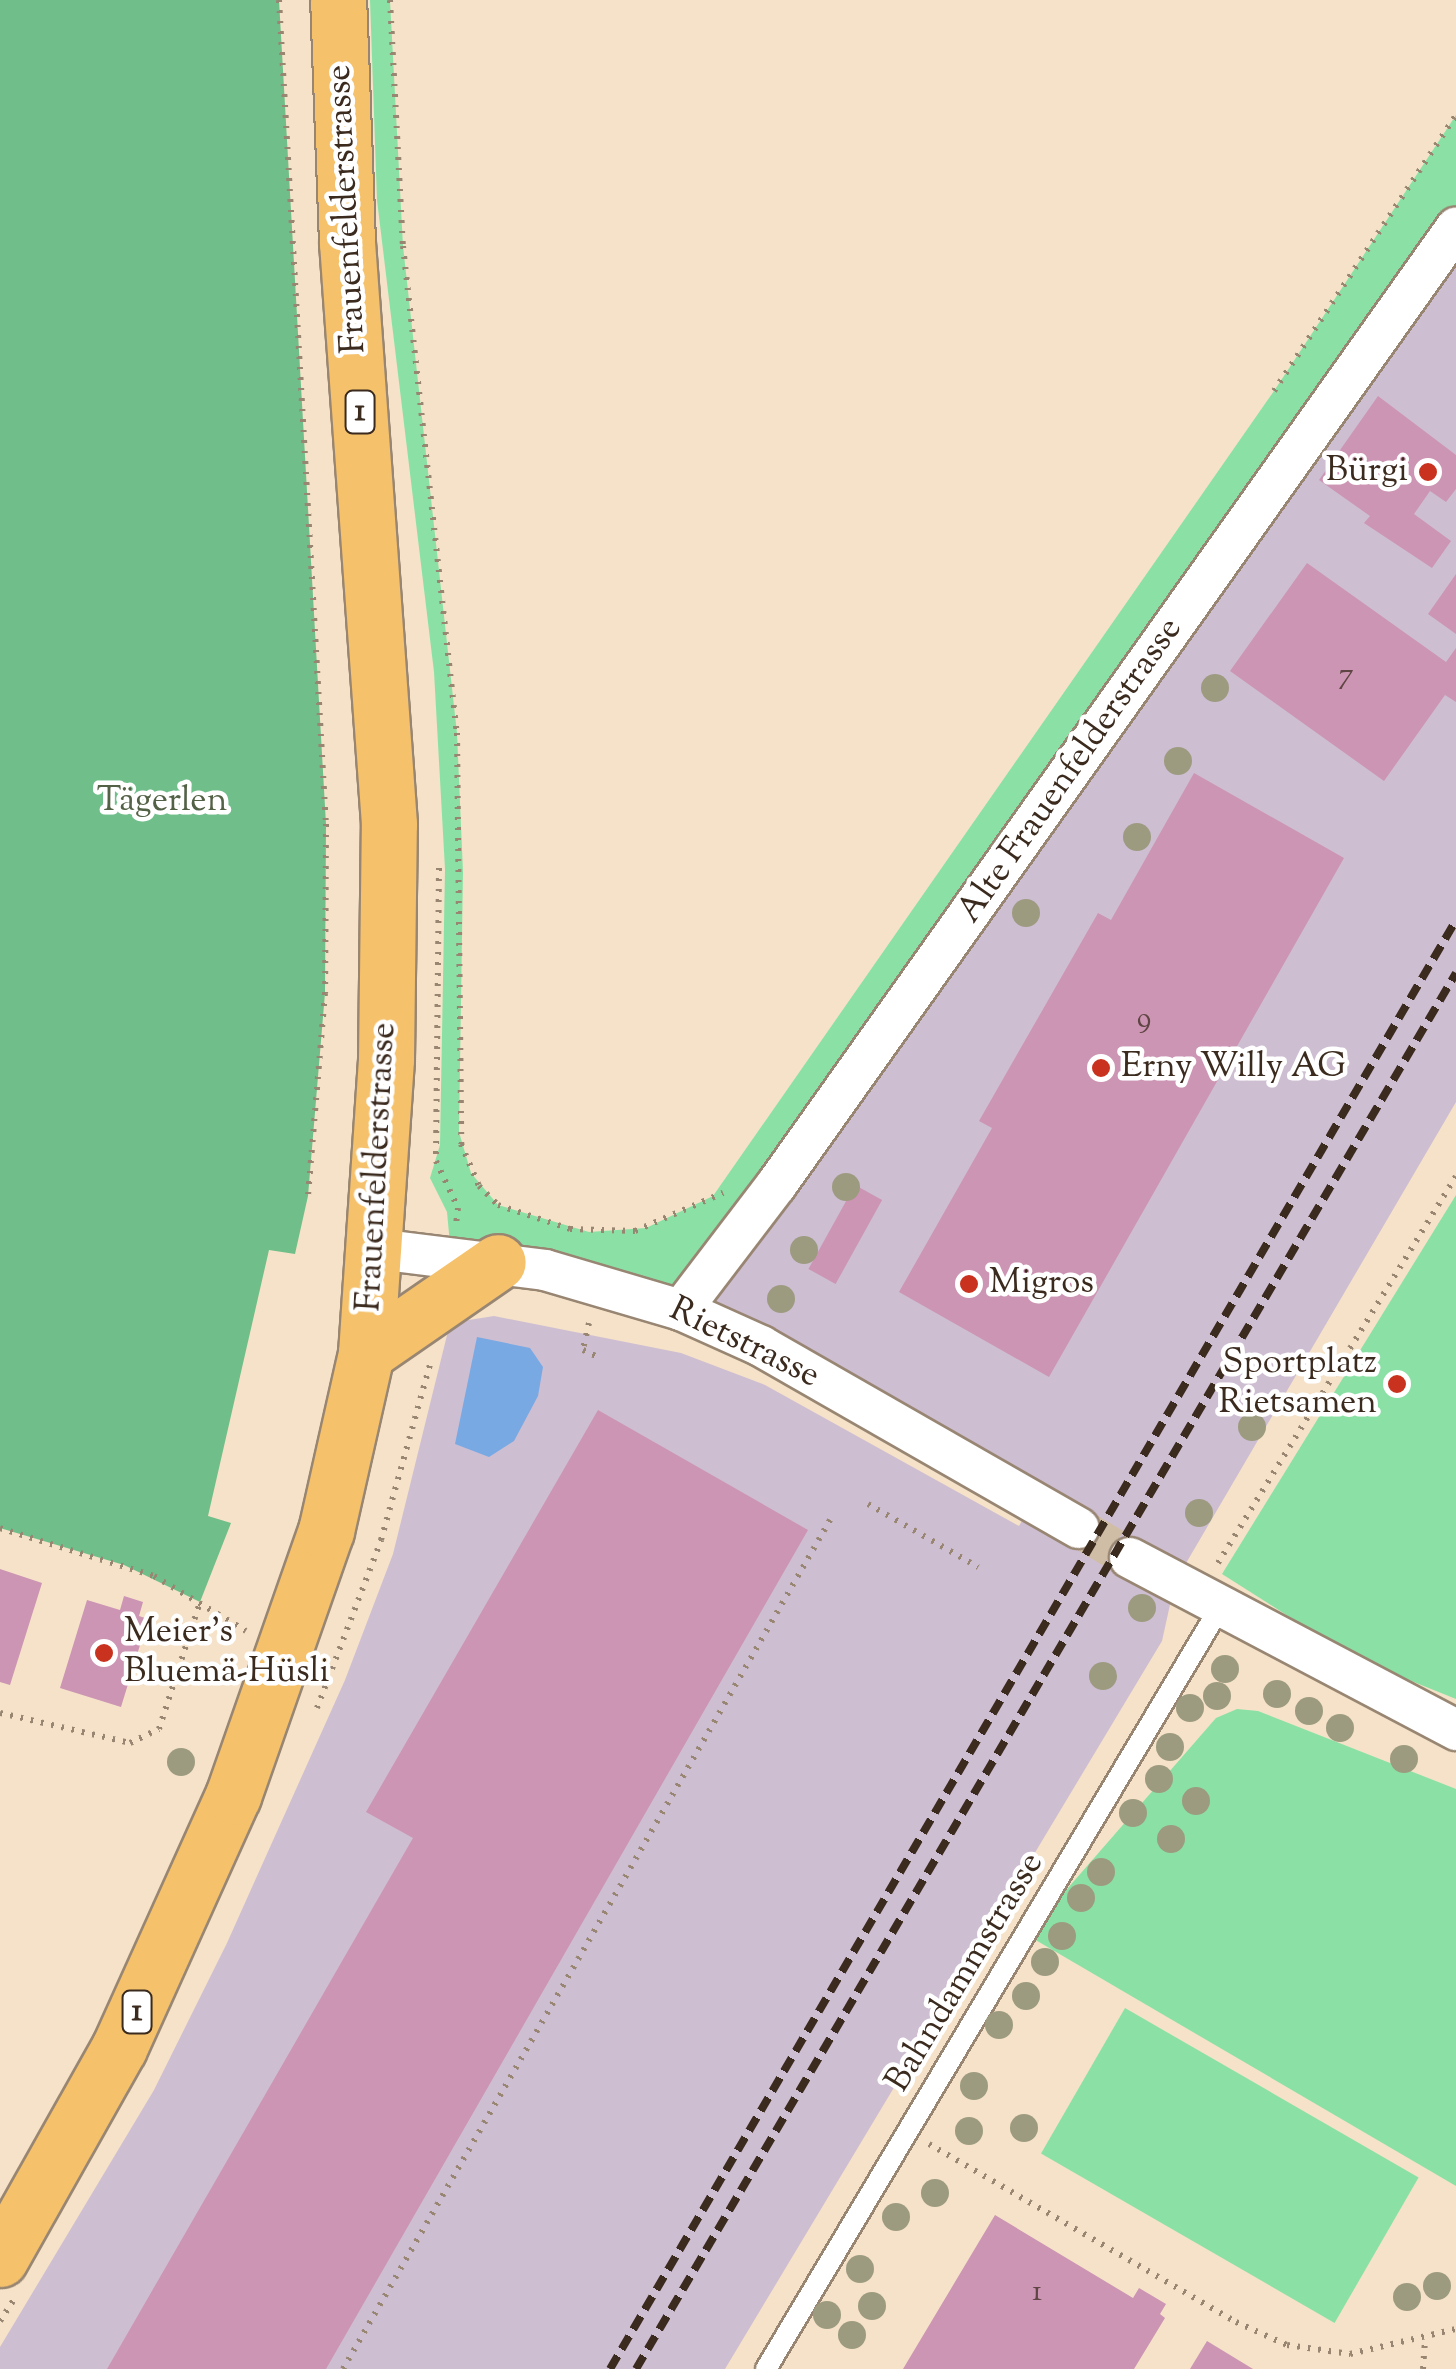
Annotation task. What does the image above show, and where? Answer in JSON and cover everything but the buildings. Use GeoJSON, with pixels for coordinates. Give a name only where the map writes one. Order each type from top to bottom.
{"type":"FeatureCollection","features":[{"type":"Feature","properties":{"kind":"main road","name":"Frauenfelderstrasse"},"geometry":{"type":"LineString","coordinates":[[0,2259],[119,2048],[232,1796],[326,1532],[366,1353],[378,1249],[389,824],[347,242],[338,0]]}},
{"type":"Feature","properties":{"kind":"main road"},"geometry":{"type":"LineString","coordinates":[[366,1353],[498,1262]]}},
{"type":"Feature","properties":{"kind":"street","name":"Alte Frauenfelderstrasse"},"geometry":{"type":"LineString","coordinates":[[681,1310],[777,1184],[1456,228]]}},
{"type":"Feature","properties":{"kind":"street","name":"Rietstrasse"},"geometry":{"type":"LineString","coordinates":[[378,1249],[498,1262],[598,1282],[681,1310],[761,1346],[1079,1528]]}},
{"type":"Feature","properties":{"kind":"street"},"geometry":{"type":"LineString","coordinates":[[1130,1558],[1456,1730]]}},
{"type":"Feature","properties":{"kind":"lane","name":"Bahndammstrasse"},"geometry":{"type":"LineString","coordinates":[[766,2369],[908,2132],[1209,1603]]}},
{"type":"Feature","properties":{"kind":"path"},"geometry":{"type":"LineString","coordinates":[[279,0],[326,824],[325,993],[308,1196]]}},
{"type":"Feature","properties":{"kind":"path"},"geometry":{"type":"LineString","coordinates":[[390,0],[404,265],[458,733],[463,872],[458,1116],[465,1158],[479,1186],[511,1212],[608,1234],[646,1228],[730,1190],[777,1184]]}},
{"type":"Feature","properties":{"kind":"path"},"geometry":{"type":"LineString","coordinates":[[1274,392],[1456,115]]}},
{"type":"Feature","properties":{"kind":"path"},"geometry":{"type":"LineString","coordinates":[[1209,1603],[1456,1176]]}},
{"type":"Feature","properties":{"kind":"path"},"geometry":{"type":"LineString","coordinates":[[589,1323],[583,1350],[598,1357]]}},
{"type":"Feature","properties":{"kind":"path"},"geometry":{"type":"LineString","coordinates":[[381,1540],[434,1353]]}},
{"type":"Feature","properties":{"kind":"path"},"geometry":{"type":"LineString","coordinates":[[868,1504],[978,1567]]}},
{"type":"Feature","properties":{"kind":"path"},"geometry":{"type":"LineString","coordinates":[[343,2369],[830,1520]]}},
{"type":"Feature","properties":{"kind":"path"},"geometry":{"type":"LineString","coordinates":[[0,1528],[141,1571],[248,1632]]}},
{"type":"Feature","properties":{"kind":"path"},"geometry":{"type":"LineString","coordinates":[[0,1714],[130,1744],[159,1729],[200,1602]]}},
{"type":"Feature","properties":{"kind":"path"},"geometry":{"type":"LineString","coordinates":[[908,2132],[1273,2340],[1350,2354],[1426,2341],[1456,2330]]}},
{"type":"Feature","properties":{"kind":"path"},"geometry":{"type":"LineString","coordinates":[[1423,2369],[1426,2341]]}},
{"type":"Feature","properties":{"kind":"shaded area"},"geometry":{"type":"Polygon","coordinates":[[[1456,228],[1456,1102],[1175,1582],[1162,1641],[725,2369],[0,2369],[0,2347],[154,2090],[227,1943],[345,1680],[393,1554],[450,1323],[494,1316],[681,1353],[765,1385],[1019,1526],[1042,1485],[681,1310],[1456,228]]]}},
{"type":"Feature","properties":{"kind":"green space","name":"Tägerlen"},"geometry":{"type":"Polygon","coordinates":[[[0,0],[279,0],[326,824],[325,993],[308,1196],[295,1254],[269,1250],[208,1516],[231,1523],[200,1602],[124,1565],[0,1528],[0,0]]]}},
{"type":"Feature","properties":{"kind":"green space"},"geometry":{"type":"Polygon","coordinates":[[[370,0],[390,0],[403,246],[457,733],[463,872],[459,1132],[471,1173],[498,1205],[589,1232],[646,1228],[713,1196],[1274,391],[1456,115],[1456,228],[681,1310],[451,1255],[447,1212],[430,1178],[440,1145],[445,869],[434,672],[377,200],[370,0]]]}},
{"type":"Feature","properties":{"kind":"green space","name":"Sportplatz Rietsamen"},"geometry":{"type":"Polygon","coordinates":[[[1456,1195],[1456,1699],[1354,1658],[1222,1574],[1456,1195]]]}},
{"type":"Feature","properties":{"kind":"green space"},"geometry":{"type":"Polygon","coordinates":[[[1237,1709],[1258,1711],[1456,1789],[1456,2186],[1027,1935],[1216,1718],[1237,1709]]]}},
{"type":"Feature","properties":{"kind":"green space"},"geometry":{"type":"Polygon","coordinates":[[[1125,2008],[1419,2178],[1335,2323],[1041,2153],[1125,2008]]]}},
{"type":"Feature","properties":{"kind":"water"},"geometry":{"type":"Polygon","coordinates":[[[477,1337],[530,1348],[543,1367],[538,1396],[514,1441],[489,1457],[455,1444],[477,1337]]]}},
{"type":"Feature","properties":{"kind":"tunnel"},"geometry":{"type":"LineString","coordinates":[[1079,1528],[1130,1558]]}},
{"type":"Feature","properties":{"kind":"railway"},"geometry":{"type":"LineString","coordinates":[[610,2369],[1456,920]]}},
{"type":"Feature","properties":{"kind":"railway"},"geometry":{"type":"LineString","coordinates":[[636,2369],[1456,973]]}},
{"type":"Feature","properties":{"kind":"place","name":"Bürgi"},"geometry":{"type":"Point","coordinates":[1428,472]}},
{"type":"Feature","properties":{"kind":"place","name":"Erny Willy AG"},"geometry":{"type":"Point","coordinates":[1101,1068]}},
{"type":"Feature","properties":{"kind":"place","name":"Migros"},"geometry":{"type":"Point","coordinates":[969,1284]}},
{"type":"Feature","properties":{"kind":"place","name":"Sportplatz Rietsamen"},"geometry":{"type":"Point","coordinates":[1397,1384]}},
{"type":"Feature","properties":{"kind":"place","name":"Meier's Bluemä-Hüsli"},"geometry":{"type":"Point","coordinates":[104,1653]}}]}
